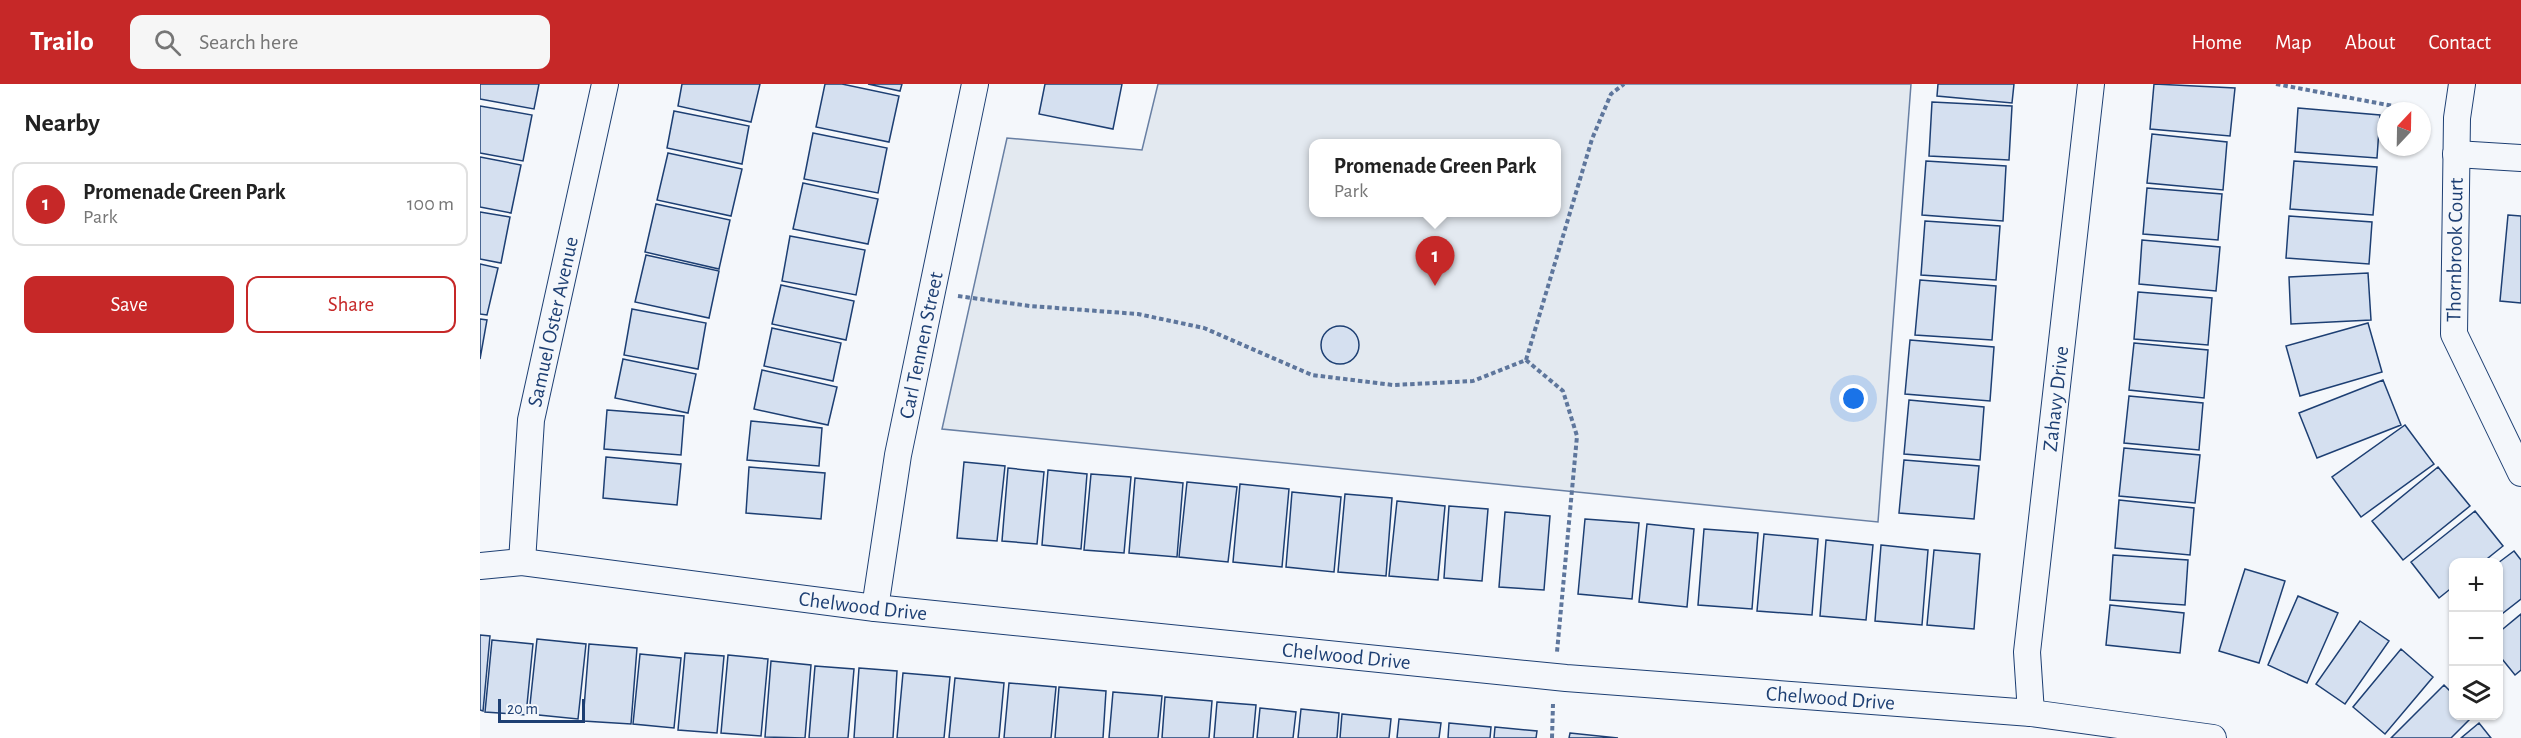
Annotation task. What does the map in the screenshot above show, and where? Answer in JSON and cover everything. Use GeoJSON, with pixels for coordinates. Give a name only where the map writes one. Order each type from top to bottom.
{"type":"FeatureCollection","features":[{"type":"Feature","properties":{"kind":"street","name":"Samuel Oster Avenue"},"geometry":{"type":"LineString","coordinates":[[522,562],[531,420],[605,84]]}},
{"type":"Feature","properties":{"kind":"street","name":"Carl Tennen Street"},"geometry":{"type":"LineString","coordinates":[[875,608],[898,455],[975,84]]}},
{"type":"Feature","properties":{"kind":"street","name":"Zahavy Drive"},"geometry":{"type":"LineString","coordinates":[[2031,713],[2027,652],[2091,84]]}},
{"type":"Feature","properties":{"kind":"street","name":"Thornbrook Court"},"geometry":{"type":"LineString","coordinates":[[2462,84],[2457,118],[2454,334],[2521,473]]}},
{"type":"Feature","properties":{"kind":"street"},"geometry":{"type":"LineString","coordinates":[[2456,154],[2521,158]]}},
{"type":"Feature","properties":{"kind":"street","name":"Chelwood Drive"},"geometry":{"type":"LineString","coordinates":[[480,566],[522,562],[875,608],[1554,676],[2031,713],[2213,738]]}},
{"type":"Feature","properties":{"kind":"path"},"geometry":{"type":"LineString","coordinates":[[1526,360],[1592,139],[1611,94],[1624,84]]}},
{"type":"Feature","properties":{"kind":"path"},"geometry":{"type":"LineString","coordinates":[[2277,84],[2377,103]]}},
{"type":"Feature","properties":{"kind":"path"},"geometry":{"type":"LineString","coordinates":[[931,292],[1030,306],[1138,314],[1204,328],[1312,375],[1393,385],[1473,381],[1526,360]]}},
{"type":"Feature","properties":{"kind":"path"},"geometry":{"type":"LineString","coordinates":[[1526,360],[1563,392],[1577,436],[1554,676],[1552,738]]}},
{"type":"Feature","properties":{"kind":"shaded area"},"geometry":{"type":"Polygon","coordinates":[[[1158,84],[1911,84],[1878,522],[942,429],[1007,138],[1142,150],[1158,84]]]}},
{"type":"Feature","properties":{"kind":"building"},"geometry":{"type":"Polygon","coordinates":[[[480,84],[539,84],[534,109],[480,99],[480,84]]]}},
{"type":"Feature","properties":{"kind":"building"},"geometry":{"type":"Polygon","coordinates":[[[682,84],[760,84],[751,122],[678,106],[682,84]]]}},
{"type":"Feature","properties":{"kind":"building"},"geometry":{"type":"Polygon","coordinates":[[[825,84],[842,84],[899,96],[889,142],[816,127],[825,84]]]}},
{"type":"Feature","properties":{"kind":"building"},"geometry":{"type":"Polygon","coordinates":[[[868,84],[902,84],[900,91],[868,84]]]}},
{"type":"Feature","properties":{"kind":"building"},"geometry":{"type":"Polygon","coordinates":[[[1045,84],[1122,84],[1113,129],[1039,114],[1045,84]]]}},
{"type":"Feature","properties":{"kind":"building"},"geometry":{"type":"Polygon","coordinates":[[[1938,84],[2014,84],[2012,103],[1937,96],[1938,84]]]}},
{"type":"Feature","properties":{"kind":"building"},"geometry":{"type":"Polygon","coordinates":[[[2154,84],[2235,88],[2230,136],[2150,129],[2154,84]]]}},
{"type":"Feature","properties":{"kind":"building"},"geometry":{"type":"Polygon","coordinates":[[[1932,102],[2012,106],[2009,160],[1929,156],[1932,102]]]}},
{"type":"Feature","properties":{"kind":"building"},"geometry":{"type":"Polygon","coordinates":[[[480,106],[532,115],[523,161],[480,153],[480,106]]]}},
{"type":"Feature","properties":{"kind":"building"},"geometry":{"type":"Polygon","coordinates":[[[2298,108],[2377,115],[2377,158],[2295,152],[2298,108]]]}},
{"type":"Feature","properties":{"kind":"building"},"geometry":{"type":"Polygon","coordinates":[[[674,111],[749,126],[742,164],[667,148],[674,111]]]}},
{"type":"Feature","properties":{"kind":"building"},"geometry":{"type":"Polygon","coordinates":[[[813,133],[887,148],[878,193],[804,179],[813,133]]]}},
{"type":"Feature","properties":{"kind":"building"},"geometry":{"type":"Polygon","coordinates":[[[2152,134],[2227,142],[2223,190],[2147,183],[2152,134]]]}},
{"type":"Feature","properties":{"kind":"building"},"geometry":{"type":"Polygon","coordinates":[[[668,153],[742,169],[731,216],[657,200],[668,153]]]}},
{"type":"Feature","properties":{"kind":"building"},"geometry":{"type":"Polygon","coordinates":[[[480,157],[521,165],[511,213],[480,207],[480,157]]]}},
{"type":"Feature","properties":{"kind":"building"},"geometry":{"type":"Polygon","coordinates":[[[1926,161],[2006,166],[2003,221],[1922,215],[1926,161]]]}},
{"type":"Feature","properties":{"kind":"building"},"geometry":{"type":"Polygon","coordinates":[[[2294,161],[2377,167],[2373,215],[2290,209],[2294,161]]]}},
{"type":"Feature","properties":{"kind":"building"},"geometry":{"type":"Polygon","coordinates":[[[803,183],[878,199],[868,244],[793,229],[803,183]]]}},
{"type":"Feature","properties":{"kind":"building"},"geometry":{"type":"Polygon","coordinates":[[[2147,188],[2222,194],[2218,240],[2143,234],[2147,188]]]}},
{"type":"Feature","properties":{"kind":"building"},"geometry":{"type":"Polygon","coordinates":[[[656,204],[730,220],[719,269],[645,252],[656,204]]]}},
{"type":"Feature","properties":{"kind":"building"},"geometry":{"type":"Polygon","coordinates":[[[480,212],[510,217],[501,263],[480,259],[480,212]]]}},
{"type":"Feature","properties":{"kind":"building"},"geometry":{"type":"Polygon","coordinates":[[[2508,215],[2521,216],[2521,303],[2500,301],[2508,215]]]}},
{"type":"Feature","properties":{"kind":"building"},"geometry":{"type":"Polygon","coordinates":[[[2289,216],[2372,222],[2369,264],[2286,258],[2289,216]]]}},
{"type":"Feature","properties":{"kind":"building"},"geometry":{"type":"Polygon","coordinates":[[[1925,221],[2000,226],[1996,280],[1921,275],[1925,221]]]}},
{"type":"Feature","properties":{"kind":"building"},"geometry":{"type":"Polygon","coordinates":[[[790,236],[865,250],[856,295],[782,281],[790,236]]]}},
{"type":"Feature","properties":{"kind":"building"},"geometry":{"type":"Polygon","coordinates":[[[2142,240],[2220,247],[2216,291],[2139,284],[2142,240]]]}},
{"type":"Feature","properties":{"kind":"building"},"geometry":{"type":"Polygon","coordinates":[[[646,255],[719,271],[709,318],[635,302],[646,255]]]}},
{"type":"Feature","properties":{"kind":"building"},"geometry":{"type":"Polygon","coordinates":[[[480,264],[498,268],[487,315],[480,314],[480,264]]]}},
{"type":"Feature","properties":{"kind":"building"},"geometry":{"type":"Polygon","coordinates":[[[2368,273],[2371,320],[2291,324],[2289,277],[2368,273]]]}},
{"type":"Feature","properties":{"kind":"building"},"geometry":{"type":"Polygon","coordinates":[[[1920,280],[1996,286],[1992,340],[1915,335],[1920,280]]]}},
{"type":"Feature","properties":{"kind":"building"},"geometry":{"type":"Polygon","coordinates":[[[781,285],[854,301],[846,340],[772,324],[781,285]]]}},
{"type":"Feature","properties":{"kind":"building"},"geometry":{"type":"Polygon","coordinates":[[[2138,292],[2212,298],[2208,345],[2134,339],[2138,292]]]}},
{"type":"Feature","properties":{"kind":"building"},"geometry":{"type":"Polygon","coordinates":[[[632,309],[706,323],[698,369],[624,355],[632,309]]]}},
{"type":"Feature","properties":{"kind":"building"},"geometry":{"type":"Polygon","coordinates":[[[480,319],[487,320],[480,359],[480,319]]]}},
{"type":"Feature","properties":{"kind":"building"},"geometry":{"type":"Polygon","coordinates":[[[2368,323],[2382,372],[2300,396],[2286,346],[2368,323]]]}},
{"type":"Feature","properties":{"kind":"building"},"geometry":{"type":"Polygon","coordinates":[[[1340,326],[1353,332],[1359,345],[1353,358],[1340,364],[1327,358],[1321,345],[1327,332],[1340,326]]]}},
{"type":"Feature","properties":{"kind":"building"},"geometry":{"type":"Polygon","coordinates":[[[772,328],[841,343],[833,381],[764,366],[772,328]]]}},
{"type":"Feature","properties":{"kind":"building"},"geometry":{"type":"Polygon","coordinates":[[[1910,340],[1994,347],[1990,401],[1905,394],[1910,340]]]}},
{"type":"Feature","properties":{"kind":"building"},"geometry":{"type":"Polygon","coordinates":[[[2134,343],[2208,350],[2204,398],[2129,390],[2134,343]]]}},
{"type":"Feature","properties":{"kind":"building"},"geometry":{"type":"Polygon","coordinates":[[[623,359],[696,374],[688,413],[615,398],[623,359]]]}},
{"type":"Feature","properties":{"kind":"building"},"geometry":{"type":"Polygon","coordinates":[[[762,370],[837,387],[828,425],[754,409],[762,370]]]}},
{"type":"Feature","properties":{"kind":"building"},"geometry":{"type":"Polygon","coordinates":[[[2383,380],[2401,425],[2317,458],[2299,413],[2383,380]]]}},
{"type":"Feature","properties":{"kind":"building"},"geometry":{"type":"Polygon","coordinates":[[[2129,396],[2203,403],[2199,450],[2124,443],[2129,396]]]}},
{"type":"Feature","properties":{"kind":"building"},"geometry":{"type":"Polygon","coordinates":[[[1909,400],[1984,407],[1980,460],[1904,454],[1909,400]]]}},
{"type":"Feature","properties":{"kind":"building"},"geometry":{"type":"Polygon","coordinates":[[[607,410],[684,416],[681,455],[604,449],[607,410]]]}},
{"type":"Feature","properties":{"kind":"building"},"geometry":{"type":"Polygon","coordinates":[[[751,421],[822,428],[819,466],[747,460],[751,421]]]}},
{"type":"Feature","properties":{"kind":"building"},"geometry":{"type":"Polygon","coordinates":[[[2405,425],[2434,464],[2361,517],[2332,477],[2405,425]]]}},
{"type":"Feature","properties":{"kind":"building"},"geometry":{"type":"Polygon","coordinates":[[[2124,448],[2200,455],[2195,503],[2119,496],[2124,448]]]}},
{"type":"Feature","properties":{"kind":"building"},"geometry":{"type":"Polygon","coordinates":[[[606,457],[681,464],[677,505],[603,498],[606,457]]]}},
{"type":"Feature","properties":{"kind":"building"},"geometry":{"type":"Polygon","coordinates":[[[1904,460],[1979,466],[1974,519],[1899,513],[1904,460]]]}},
{"type":"Feature","properties":{"kind":"building"},"geometry":{"type":"Polygon","coordinates":[[[964,462],[1005,466],[997,541],[957,538],[964,462]]]}},
{"type":"Feature","properties":{"kind":"building"},"geometry":{"type":"Polygon","coordinates":[[[749,467],[825,473],[821,519],[746,513],[749,467]]]}},
{"type":"Feature","properties":{"kind":"building"},"geometry":{"type":"Polygon","coordinates":[[[2438,467],[2470,506],[2403,560],[2372,521],[2438,467]]]}},
{"type":"Feature","properties":{"kind":"building"},"geometry":{"type":"Polygon","coordinates":[[[1008,468],[1044,472],[1037,544],[1002,541],[1008,468]]]}},
{"type":"Feature","properties":{"kind":"building"},"geometry":{"type":"Polygon","coordinates":[[[1048,470],[1087,474],[1081,549],[1042,545],[1048,470]]]}},
{"type":"Feature","properties":{"kind":"building"},"geometry":{"type":"Polygon","coordinates":[[[1091,474],[1131,477],[1124,553],[1084,550],[1091,474]]]}},
{"type":"Feature","properties":{"kind":"building"},"geometry":{"type":"Polygon","coordinates":[[[1135,478],[1183,483],[1177,557],[1129,553],[1135,478]]]}},
{"type":"Feature","properties":{"kind":"building"},"geometry":{"type":"Polygon","coordinates":[[[1187,482],[1237,487],[1228,562],[1179,557],[1187,482]]]}},
{"type":"Feature","properties":{"kind":"building"},"geometry":{"type":"Polygon","coordinates":[[[1240,484],[1289,489],[1282,567],[1233,562],[1240,484]]]}},
{"type":"Feature","properties":{"kind":"building"},"geometry":{"type":"Polygon","coordinates":[[[1292,492],[1341,497],[1334,572],[1286,567],[1292,492]]]}},
{"type":"Feature","properties":{"kind":"building"},"geometry":{"type":"Polygon","coordinates":[[[1345,494],[1392,498],[1386,576],[1338,572],[1345,494]]]}},
{"type":"Feature","properties":{"kind":"building"},"geometry":{"type":"Polygon","coordinates":[[[2119,500],[2194,508],[2190,555],[2115,548],[2119,500]]]}},
{"type":"Feature","properties":{"kind":"building"},"geometry":{"type":"Polygon","coordinates":[[[1397,501],[1445,506],[1438,580],[1389,576],[1397,501]]]}},
{"type":"Feature","properties":{"kind":"building"},"geometry":{"type":"Polygon","coordinates":[[[1449,506],[1488,509],[1482,581],[1444,578],[1449,506]]]}},
{"type":"Feature","properties":{"kind":"building"},"geometry":{"type":"Polygon","coordinates":[[[2475,511],[2503,546],[2488,558],[2449,558],[2449,590],[2439,598],[2411,562],[2475,511]]]}},
{"type":"Feature","properties":{"kind":"building"},"geometry":{"type":"Polygon","coordinates":[[[1505,512],[1550,516],[1544,590],[1499,587],[1505,512]]]}},
{"type":"Feature","properties":{"kind":"building"},"geometry":{"type":"Polygon","coordinates":[[[1585,519],[1639,523],[1632,599],[1578,594],[1585,519]]]}},
{"type":"Feature","properties":{"kind":"building"},"geometry":{"type":"Polygon","coordinates":[[[1647,524],[1694,529],[1687,607],[1639,602],[1647,524]]]}},
{"type":"Feature","properties":{"kind":"building"},"geometry":{"type":"Polygon","coordinates":[[[1704,529],[1758,533],[1752,609],[1698,605],[1704,529]]]}},
{"type":"Feature","properties":{"kind":"building"},"geometry":{"type":"Polygon","coordinates":[[[1764,534],[1818,539],[1812,615],[1757,611],[1764,534]]]}},
{"type":"Feature","properties":{"kind":"building"},"geometry":{"type":"Polygon","coordinates":[[[1826,540],[1873,545],[1866,620],[1820,616],[1826,540]]]}},
{"type":"Feature","properties":{"kind":"building"},"geometry":{"type":"Polygon","coordinates":[[[1881,545],[1928,550],[1922,625],[1875,621],[1881,545]]]}},
{"type":"Feature","properties":{"kind":"building"},"geometry":{"type":"Polygon","coordinates":[[[1934,550],[1980,554],[1974,629],[1927,625],[1934,550]]]}},
{"type":"Feature","properties":{"kind":"building"},"geometry":{"type":"Polygon","coordinates":[[[2514,551],[2521,560],[2521,599],[2503,613],[2503,612],[2503,559],[2514,551]]]}},
{"type":"Feature","properties":{"kind":"building"},"geometry":{"type":"Polygon","coordinates":[[[2113,555],[2188,560],[2185,605],[2110,600],[2113,555]]]}},
{"type":"Feature","properties":{"kind":"building"},"geometry":{"type":"Polygon","coordinates":[[[2245,569],[2285,581],[2259,663],[2219,651],[2245,569]]]}},
{"type":"Feature","properties":{"kind":"building"},"geometry":{"type":"Polygon","coordinates":[[[2298,596],[2338,613],[2307,683],[2268,665],[2298,596]]]}},
{"type":"Feature","properties":{"kind":"building"},"geometry":{"type":"Polygon","coordinates":[[[2110,605],[2184,613],[2180,653],[2106,645],[2110,605]]]}},
{"type":"Feature","properties":{"kind":"building"},"geometry":{"type":"Polygon","coordinates":[[[2521,614],[2521,670],[2515,675],[2503,660],[2503,629],[2521,614]]]}},
{"type":"Feature","properties":{"kind":"building"},"geometry":{"type":"Polygon","coordinates":[[[2360,621],[2389,641],[2345,704],[2316,684],[2360,621]]]}},
{"type":"Feature","properties":{"kind":"building"},"geometry":{"type":"Polygon","coordinates":[[[480,635],[490,636],[483,711],[480,710],[480,635]]]}},
{"type":"Feature","properties":{"kind":"building"},"geometry":{"type":"Polygon","coordinates":[[[537,639],[586,644],[578,719],[529,714],[537,639]]]}},
{"type":"Feature","properties":{"kind":"building"},"geometry":{"type":"Polygon","coordinates":[[[492,640],[533,644],[526,715],[485,712],[492,640]]]}},
{"type":"Feature","properties":{"kind":"building"},"geometry":{"type":"Polygon","coordinates":[[[589,644],[637,648],[631,724],[583,721],[589,644]]]}},
{"type":"Feature","properties":{"kind":"building"},"geometry":{"type":"Polygon","coordinates":[[[2401,649],[2433,677],[2385,734],[2353,707],[2401,649]]]}},
{"type":"Feature","properties":{"kind":"building"},"geometry":{"type":"Polygon","coordinates":[[[685,653],[724,656],[717,733],[678,730],[685,653]]]}},
{"type":"Feature","properties":{"kind":"building"},"geometry":{"type":"Polygon","coordinates":[[[640,654],[681,658],[674,728],[633,724],[640,654]]]}},
{"type":"Feature","properties":{"kind":"building"},"geometry":{"type":"Polygon","coordinates":[[[728,655],[768,659],[761,736],[721,733],[728,655]]]}},
{"type":"Feature","properties":{"kind":"building"},"geometry":{"type":"Polygon","coordinates":[[[771,661],[811,665],[805,738],[765,737],[771,661]]]}},
{"type":"Feature","properties":{"kind":"building"},"geometry":{"type":"Polygon","coordinates":[[[815,666],[854,669],[848,738],[809,738],[815,666]]]}},
{"type":"Feature","properties":{"kind":"building"},"geometry":{"type":"Polygon","coordinates":[[[859,668],[897,671],[893,738],[854,738],[859,668]]]}},
{"type":"Feature","properties":{"kind":"building"},"geometry":{"type":"Polygon","coordinates":[[[903,673],[950,677],[944,738],[897,738],[903,673]]]}},
{"type":"Feature","properties":{"kind":"building"},"geometry":{"type":"Polygon","coordinates":[[[955,678],[1004,683],[999,738],[949,738],[955,678]]]}},
{"type":"Feature","properties":{"kind":"building"},"geometry":{"type":"Polygon","coordinates":[[[1009,683],[1056,687],[1051,738],[1004,738],[1009,683]]]}},
{"type":"Feature","properties":{"kind":"building"},"geometry":{"type":"Polygon","coordinates":[[[2444,685],[2449,690],[2449,720],[2469,720],[2451,738],[2391,738],[2444,685]]]}},
{"type":"Feature","properties":{"kind":"building"},"geometry":{"type":"Polygon","coordinates":[[[1059,687],[1106,691],[1103,738],[1055,738],[1059,687]]]}},
{"type":"Feature","properties":{"kind":"building"},"geometry":{"type":"Polygon","coordinates":[[[1113,692],[1162,696],[1158,738],[1109,738],[1113,692]]]}},
{"type":"Feature","properties":{"kind":"building"},"geometry":{"type":"Polygon","coordinates":[[[1165,697],[1212,701],[1209,738],[1162,738],[1165,697]]]}},
{"type":"Feature","properties":{"kind":"building"},"geometry":{"type":"Polygon","coordinates":[[[1217,702],[1256,705],[1253,738],[1214,738],[1217,702]]]}},
{"type":"Feature","properties":{"kind":"building"},"geometry":{"type":"Polygon","coordinates":[[[1260,708],[1296,712],[1293,738],[1257,738],[1260,708]]]}},
{"type":"Feature","properties":{"kind":"building"},"geometry":{"type":"Polygon","coordinates":[[[1301,709],[1339,713],[1337,738],[1298,738],[1301,709]]]}},
{"type":"Feature","properties":{"kind":"building"},"geometry":{"type":"Polygon","coordinates":[[[1342,714],[1391,719],[1389,738],[1340,738],[1342,714]]]}},
{"type":"Feature","properties":{"kind":"building"},"geometry":{"type":"Polygon","coordinates":[[[1399,719],[1441,723],[1439,738],[1397,738],[1399,719]]]}},
{"type":"Feature","properties":{"kind":"building"},"geometry":{"type":"Polygon","coordinates":[[[1449,723],[1491,727],[1490,738],[1448,738],[1449,723]]]}},
{"type":"Feature","properties":{"kind":"building"},"geometry":{"type":"Polygon","coordinates":[[[2479,723],[2491,738],[2461,738],[2479,723]]]}},
{"type":"Feature","properties":{"kind":"building"},"geometry":{"type":"Polygon","coordinates":[[[1495,727],[1537,731],[1536,738],[1494,738],[1495,727]]]}},
{"type":"Feature","properties":{"kind":"building"},"geometry":{"type":"Polygon","coordinates":[[[1570,733],[1618,738],[1569,738],[1570,733]]]}},
{"type":"Feature","properties":{"kind":"place","name":"Promenade Green Park"},"geometry":{"type":"Point","coordinates":[1435,286]}}]}
